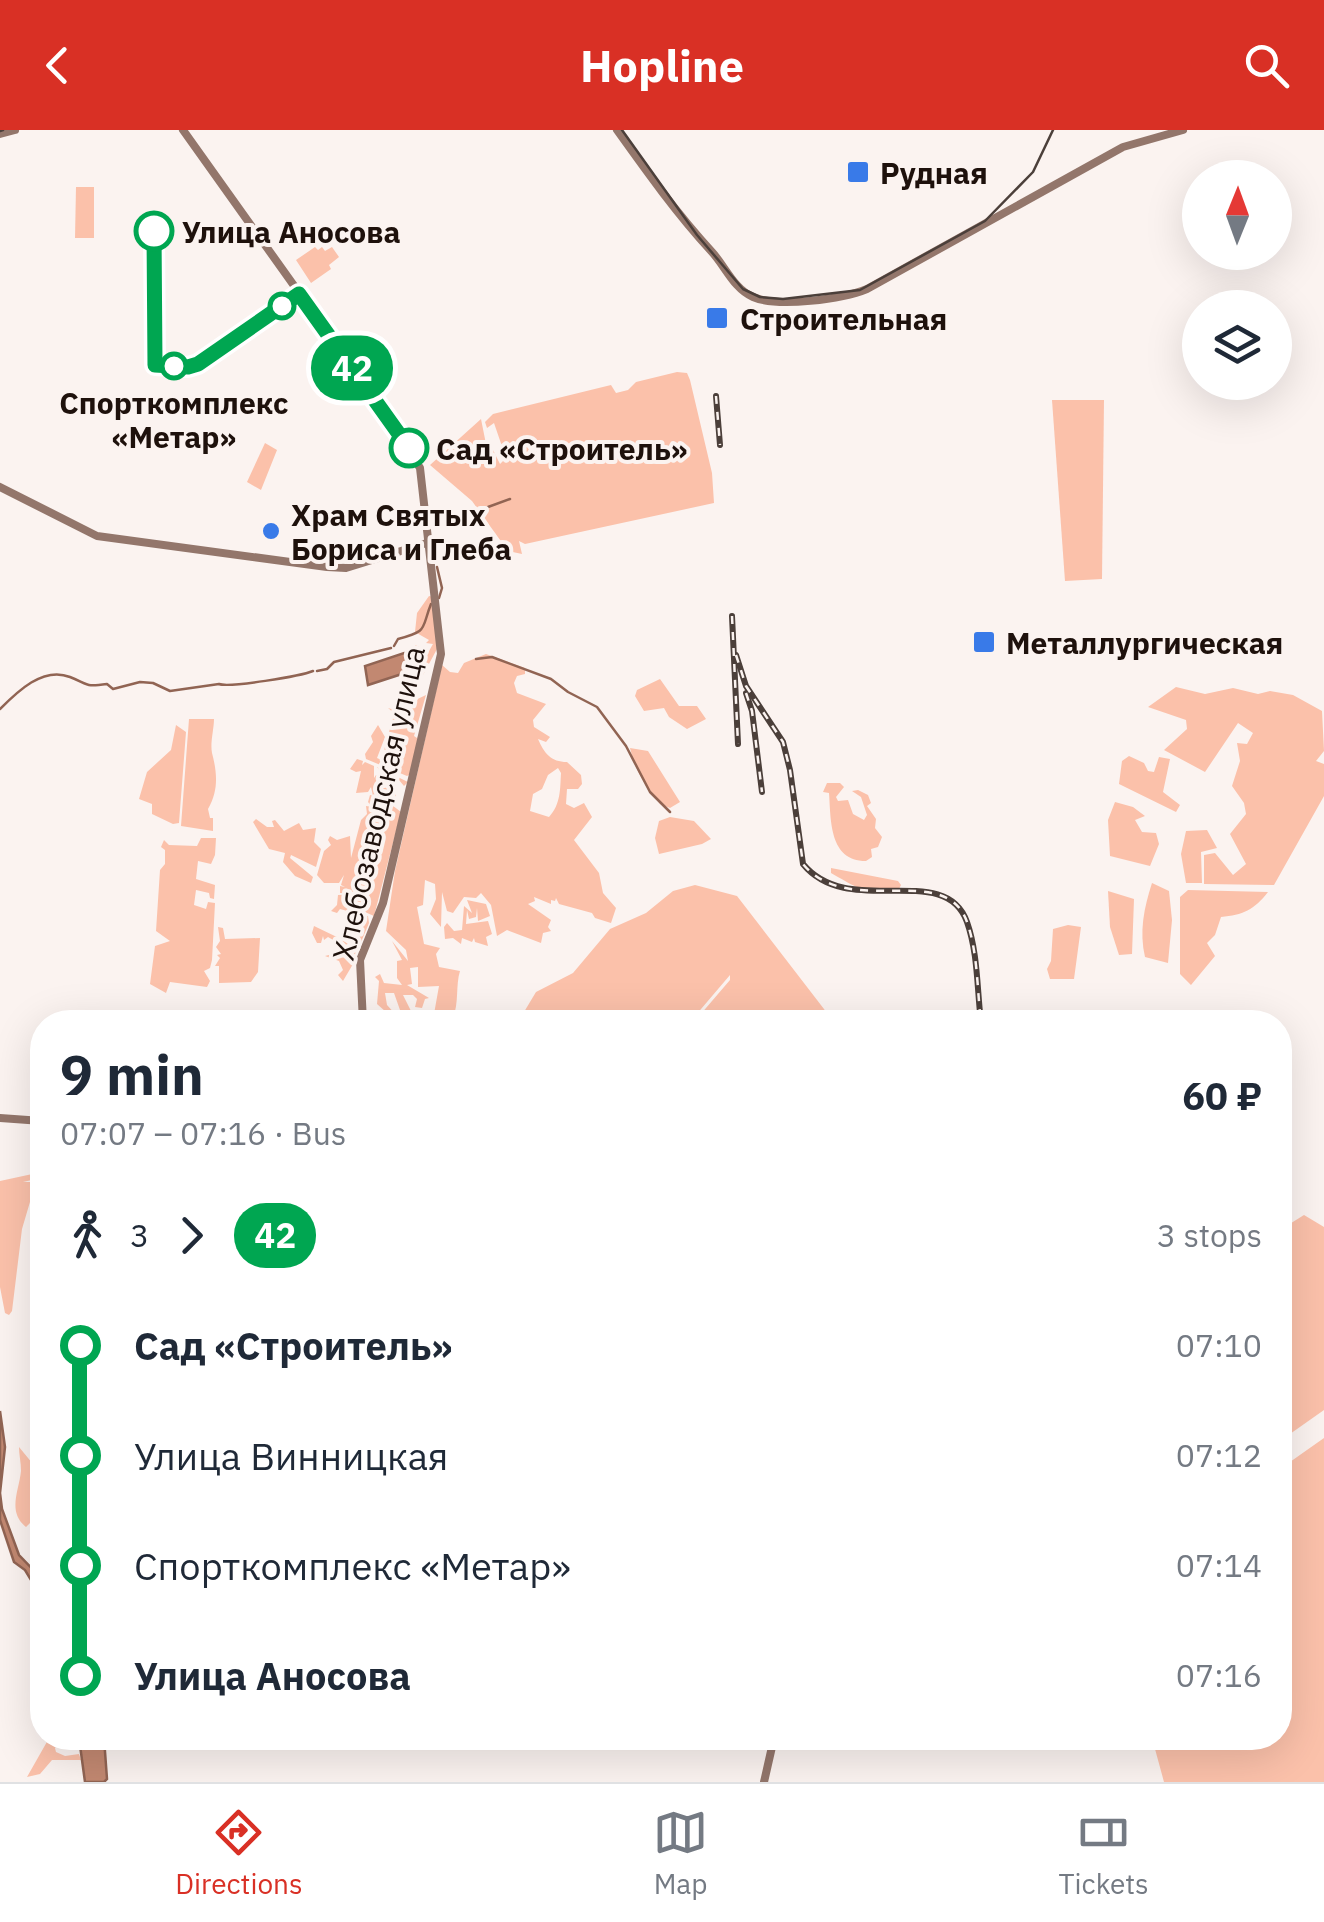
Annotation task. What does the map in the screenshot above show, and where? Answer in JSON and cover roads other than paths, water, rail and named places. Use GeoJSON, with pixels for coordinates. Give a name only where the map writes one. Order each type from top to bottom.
{"type":"FeatureCollection","features":[{"type":"Feature","properties":{"kind":"main road"},"geometry":{"type":"LineString","coordinates":[[0,134],[15,130]]}},
{"type":"Feature","properties":{"kind":"main road","name":"Хлебозаводская улица"},"geometry":{"type":"LineString","coordinates":[[182,130],[414,456],[421,472],[440,654],[383,903],[360,960],[362,1010]]}},
{"type":"Feature","properties":{"kind":"main road"},"geometry":{"type":"LineString","coordinates":[[617,130],[694,235],[712,251],[736,284],[754,297],[776,301],[847,295],[867,289],[1123,147],[1182,130]]}},
{"type":"Feature","properties":{"kind":"main road"},"geometry":{"type":"LineString","coordinates":[[0,487],[97,536],[328,568],[346,568],[430,542]]}},
{"type":"Feature","properties":{"kind":"main road"},"geometry":{"type":"LineString","coordinates":[[0,1120],[30,1122]]}},
{"type":"Feature","properties":{"kind":"main road"},"geometry":{"type":"LineString","coordinates":[[764,1782],[771,1750]]}},
{"type":"Feature","properties":{"kind":"waterway"},"geometry":{"type":"LineString","coordinates":[[488,507],[510,499]]}},
{"type":"Feature","properties":{"kind":"waterway"},"geometry":{"type":"LineString","coordinates":[[437,567],[442,588],[439,598]]}},
{"type":"Feature","properties":{"kind":"waterway"},"geometry":{"type":"LineString","coordinates":[[394,646],[398,639],[422,628],[431,604]]}},
{"type":"Feature","properties":{"kind":"waterway"},"geometry":{"type":"LineString","coordinates":[[317,671],[334,662],[391,648]]}},
{"type":"Feature","properties":{"kind":"waterway"},"geometry":{"type":"LineString","coordinates":[[476,659],[492,657],[551,679],[597,707],[626,746],[650,792],[670,812]]}},
{"type":"Feature","properties":{"kind":"waterway"},"geometry":{"type":"LineString","coordinates":[[0,709],[31,683],[50,675],[91,685],[107,684],[113,689],[153,683],[170,691],[265,681],[313,671]]}},
{"type":"Feature","properties":{"kind":"tram line"},"geometry":{"type":"LineString","coordinates":[[622,130],[697,235],[743,289],[760,297],[783,299],[860,290],[985,221],[1033,172],[1053,130]]}},
{"type":"Feature","properties":{"kind":"railway"},"geometry":{"type":"LineString","coordinates":[[716,396],[720,445]]}},
{"type":"Feature","properties":{"kind":"railway"},"geometry":{"type":"LineString","coordinates":[[732,616],[738,744]]}},
{"type":"Feature","properties":{"kind":"railway"},"geometry":{"type":"LineString","coordinates":[[736,655],[746,686],[783,742],[803,864],[822,880],[845,888],[918,891],[939,895],[956,904],[967,922],[973,946],[980,1010]]}},
{"type":"Feature","properties":{"kind":"railway"},"geometry":{"type":"LineString","coordinates":[[746,693],[752,711],[762,792]]}},
{"type":"Feature","properties":{"kind":"place","name":"Рудная"},"geometry":{"type":"Point","coordinates":[858,172]}},
{"type":"Feature","properties":{"kind":"place","name":"Улица Аносова"},"geometry":{"type":"Point","coordinates":[154,231]}},
{"type":"Feature","properties":{"kind":"place","name":"Строительная"},"geometry":{"type":"Point","coordinates":[717,318]}},
{"type":"Feature","properties":{"kind":"place","name":"Спорткомплекс «Метар»"},"geometry":{"type":"Point","coordinates":[174,366]}},
{"type":"Feature","properties":{"kind":"place","name":"Сад «Строитель»"},"geometry":{"type":"Point","coordinates":[409,448]}},
{"type":"Feature","properties":{"kind":"place","name":"Храм Святых Бориса и Глеба"},"geometry":{"type":"Point","coordinates":[271,531]}},
{"type":"Feature","properties":{"kind":"place","name":"Металлургическая"},"geometry":{"type":"Point","coordinates":[984,642]}}]}
